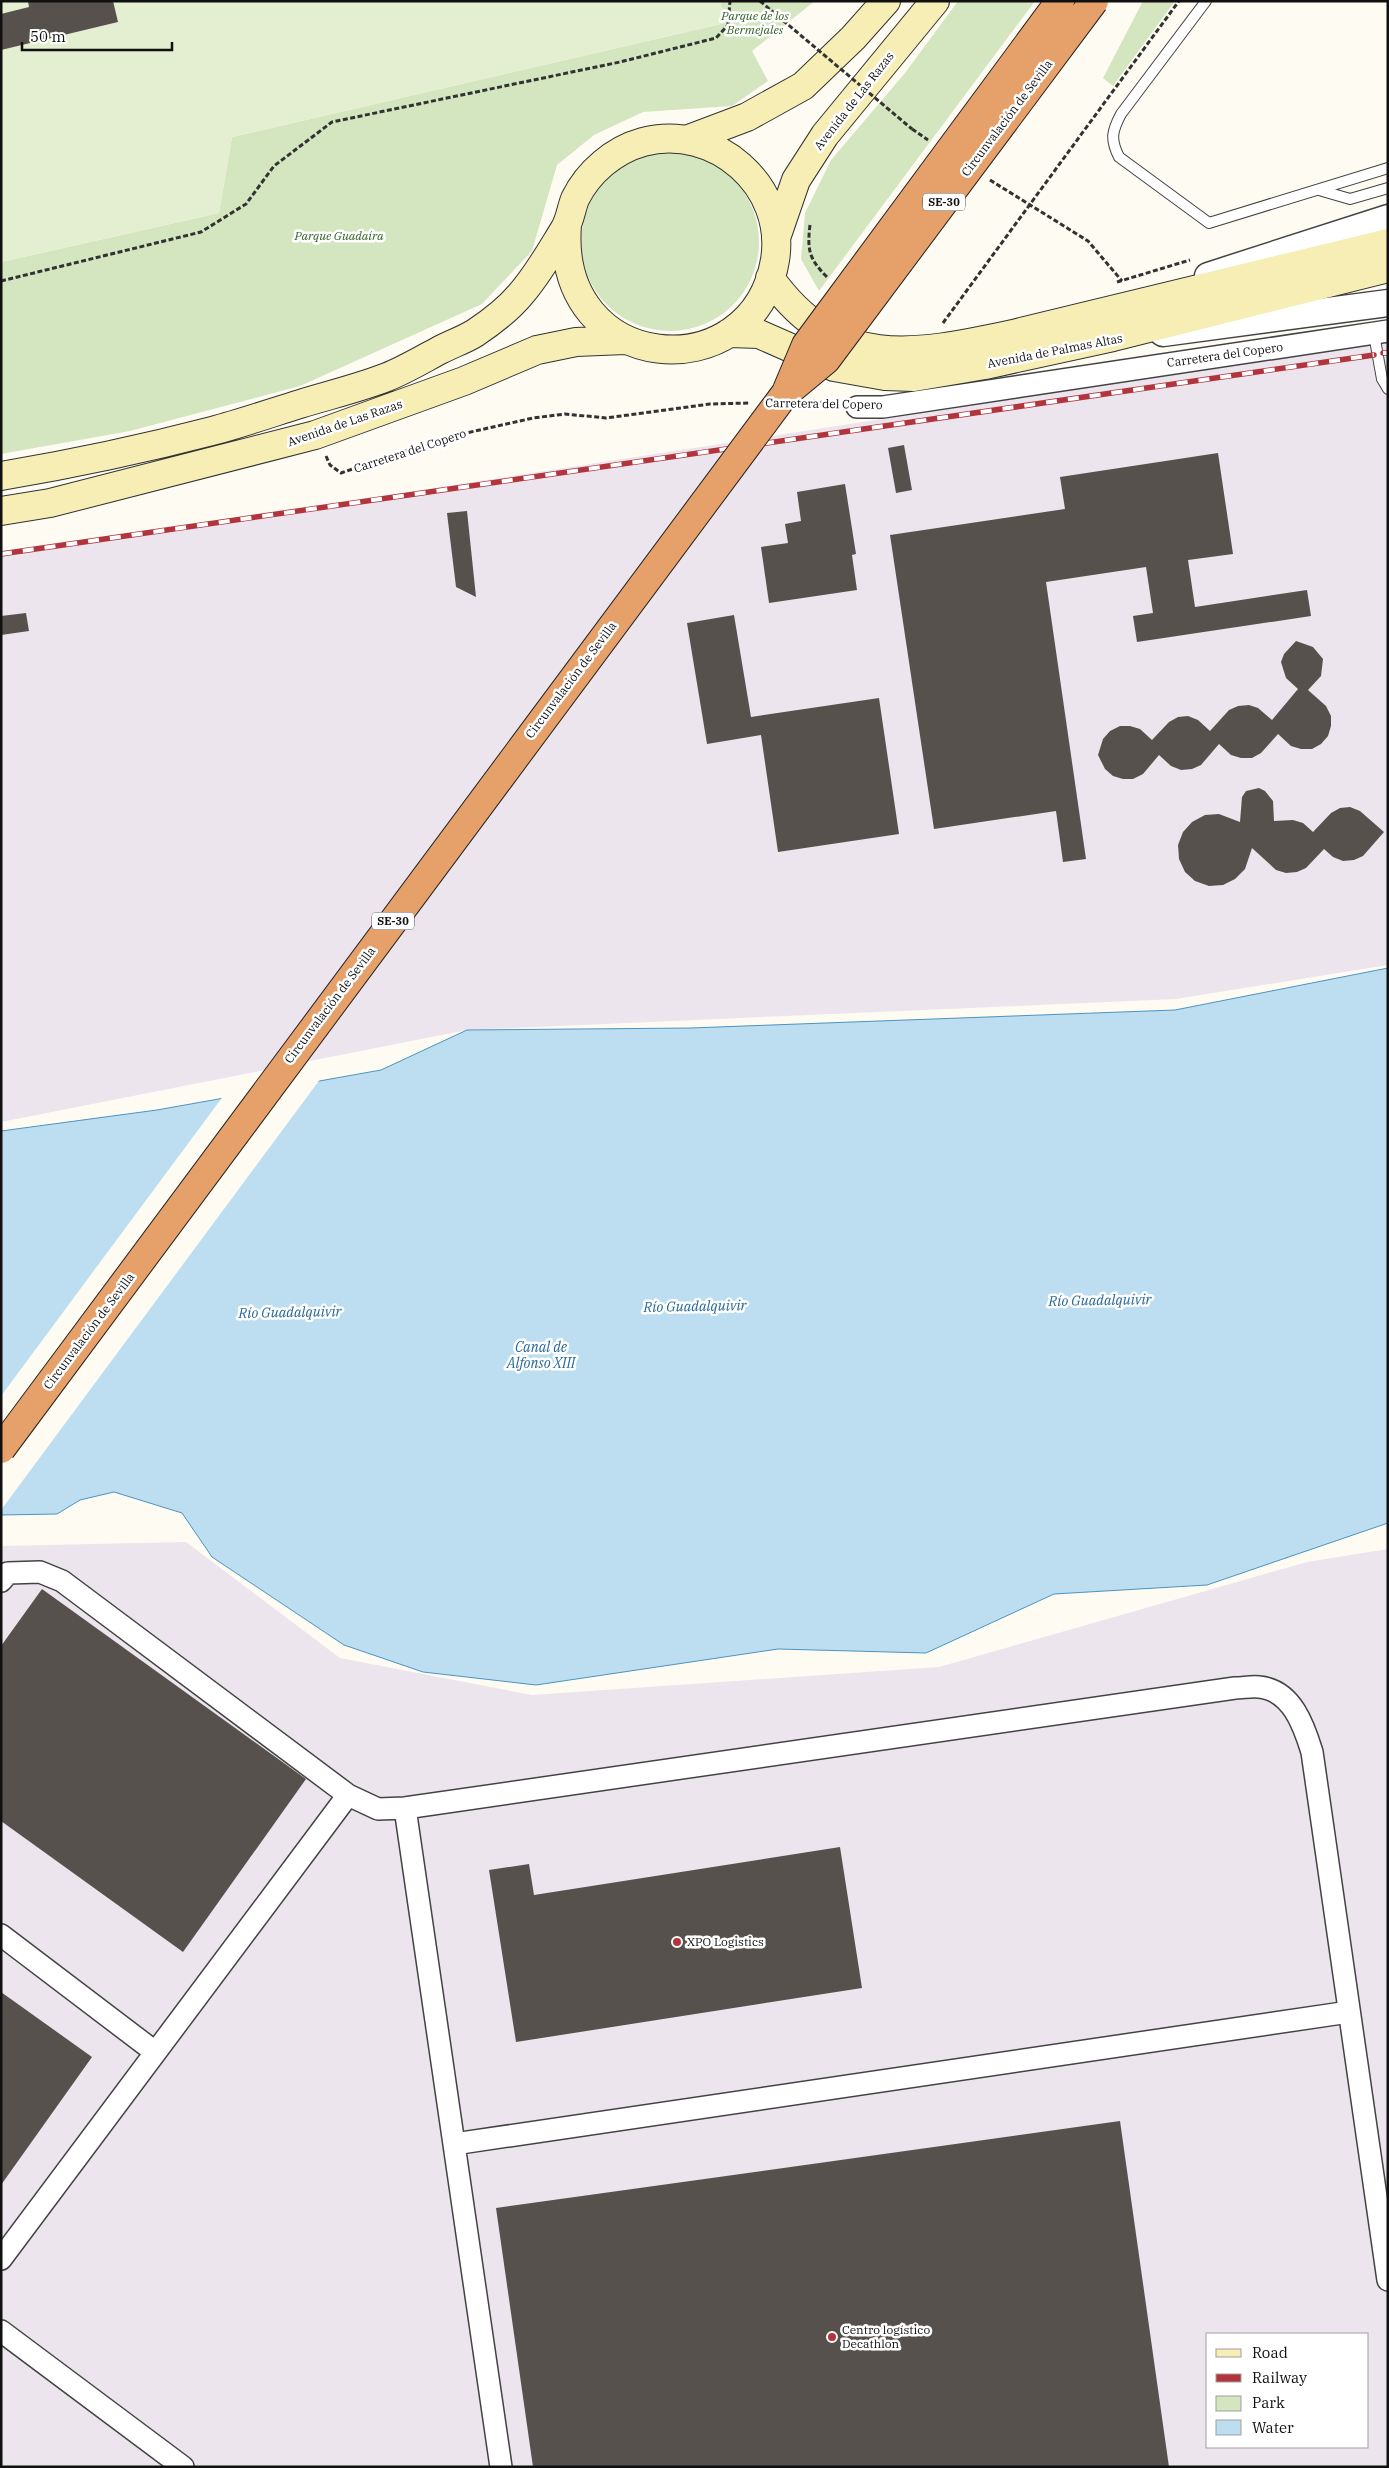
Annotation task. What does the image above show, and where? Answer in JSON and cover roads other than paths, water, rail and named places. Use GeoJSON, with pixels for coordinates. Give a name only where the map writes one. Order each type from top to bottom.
{"type":"FeatureCollection","features":[{"type":"Feature","properties":{"kind":"highway","name":"Circunvalación de Sevilla"},"geometry":{"type":"LineString","coordinates":[[786,394],[806,345],[1060,1]]}},
{"type":"Feature","properties":{"kind":"highway","name":"Circunvalación de Sevilla"},"geometry":{"type":"LineString","coordinates":[[1,1449],[786,394],[826,360],[1094,1]]}},
{"type":"Feature","properties":{"kind":"main road"},"geometry":{"type":"LineString","coordinates":[[686,140],[747,117],[803,86],[853,38],[886,1]]}},
{"type":"Feature","properties":{"kind":"main road","name":"Avenida de Las Razas"},"geometry":{"type":"LineString","coordinates":[[776,238],[796,180],[825,135],[935,1]]}},
{"type":"Feature","properties":{"kind":"main road"},"geometry":{"type":"LineString","coordinates":[[1,476],[212,431],[388,377],[475,332],[520,296],[567,225],[578,194],[586,181],[609,158],[638,144],[662,139],[686,140],[720,151],[748,173],[767,203],[776,238],[775,258],[770,278],[754,309],[729,333],[713,341],[678,350],[642,346],[625,340],[606,328],[590,312],[577,292],[569,271],[565,248],[567,225]]}},
{"type":"Feature","properties":{"kind":"main road"},"geometry":{"type":"LineString","coordinates":[[1086,316],[1388,243]]}},
{"type":"Feature","properties":{"kind":"main road"},"geometry":{"type":"LineString","coordinates":[[1113,338],[1388,268]]}},
{"type":"Feature","properties":{"kind":"main road","name":"Avenida de Palmas Altas"},"geometry":{"type":"LineString","coordinates":[[770,278],[798,312],[841,340],[876,351],[910,352],[957,346],[1086,316]]}},
{"type":"Feature","properties":{"kind":"main road","name":"Avenida de Palmas Altas"},"geometry":{"type":"LineString","coordinates":[[729,333],[759,334],[834,368],[885,376],[914,377],[985,365],[1113,338]]}},
{"type":"Feature","properties":{"kind":"main road","name":"Avenida de Las Razas"},"geometry":{"type":"LineString","coordinates":[[1,511],[50,503],[315,435],[464,381],[537,350],[576,342],[625,340]]}},
{"type":"Feature","properties":{"kind":"street","name":"Avenida de Palmas Altas"},"geometry":{"type":"LineString","coordinates":[[1086,316],[1388,218]]}},
{"type":"Feature","properties":{"kind":"street","name":"Avenida de Palmas Altas"},"geometry":{"type":"LineString","coordinates":[[1113,338],[1206,329],[1388,304]]}},
{"type":"Feature","properties":{"kind":"street","name":"Carretera del Copero"},"geometry":{"type":"LineString","coordinates":[[857,407],[883,407],[1381,332]]}},
{"type":"Feature","properties":{"kind":"street"},"geometry":{"type":"LineString","coordinates":[[1,1581],[8,1573],[40,1572],[62,1581],[348,1795],[378,1809],[404,1808],[1235,1688],[1260,1687],[1283,1697],[1302,1720],[1312,1752],[1388,2280]]}},
{"type":"Feature","properties":{"kind":"street"},"geometry":{"type":"LineString","coordinates":[[1,2259],[348,1795]]}},
{"type":"Feature","properties":{"kind":"street"},"geometry":{"type":"LineString","coordinates":[[404,1808],[502,2467]]}},
{"type":"Feature","properties":{"kind":"street"},"geometry":{"type":"LineString","coordinates":[[1,1935],[155,2052]]}},
{"type":"Feature","properties":{"kind":"street"},"geometry":{"type":"LineString","coordinates":[[454,2144],[1349,2012]]}},
{"type":"Feature","properties":{"kind":"street"},"geometry":{"type":"LineString","coordinates":[[1,2331],[183,2467]]}},
{"type":"Feature","properties":{"kind":"lane"},"geometry":{"type":"LineString","coordinates":[[1206,1],[1121,114],[1113,129],[1114,146],[1119,157],[1208,224],[1388,168]]}},
{"type":"Feature","properties":{"kind":"lane"},"geometry":{"type":"LineString","coordinates":[[1319,190],[1350,199],[1388,188]]}},
{"type":"Feature","properties":{"kind":"lane"},"geometry":{"type":"LineString","coordinates":[[1381,332],[1382,379],[1388,389]]}},
{"type":"Feature","properties":{"kind":"water","name":"Canal de Alfonso XIII"},"geometry":{"type":"Polygon","coordinates":[[[1388,968],[1388,1523],[1207,1585],[1054,1594],[926,1653],[778,1649],[536,1685],[423,1672],[344,1645],[212,1557],[182,1513],[114,1492],[80,1500],[57,1514],[1,1515],[1,1131],[157,1110],[381,1070],[467,1030],[691,1028],[1175,1010],[1388,968]]]}},
{"type":"Feature","properties":{"kind":"railway"},"geometry":{"type":"LineString","coordinates":[[1383,353],[1388,353]]}},
{"type":"Feature","properties":{"kind":"railway"},"geometry":{"type":"LineString","coordinates":[[1,554],[1374,355]]}},
{"type":"Feature","properties":{"kind":"place","name":"XPO Logistics"},"geometry":{"type":"Point","coordinates":[677,1942]}},
{"type":"Feature","properties":{"kind":"place","name":"Centro logístico Decathlon"},"geometry":{"type":"Point","coordinates":[832,2337]}},
{"type":"Feature","properties":{"kind":"park label","name":"Parque de los Bermejales"},"geometry":{"type":"Point","coordinates":[755,23]}},
{"type":"Feature","properties":{"kind":"park label","name":"Parque Guadaíra"},"geometry":{"type":"Point","coordinates":[339,236]}},
{"type":"Feature","properties":{"kind":"water label","name":"Río Guadalquivir"},"geometry":{"type":"Point","coordinates":[1100,1300]}},
{"type":"Feature","properties":{"kind":"water label","name":"Río Guadalquivir"},"geometry":{"type":"Point","coordinates":[695,1306]}},
{"type":"Feature","properties":{"kind":"water label","name":"Río Guadalquivir"},"geometry":{"type":"Point","coordinates":[290,1312]}}]}
